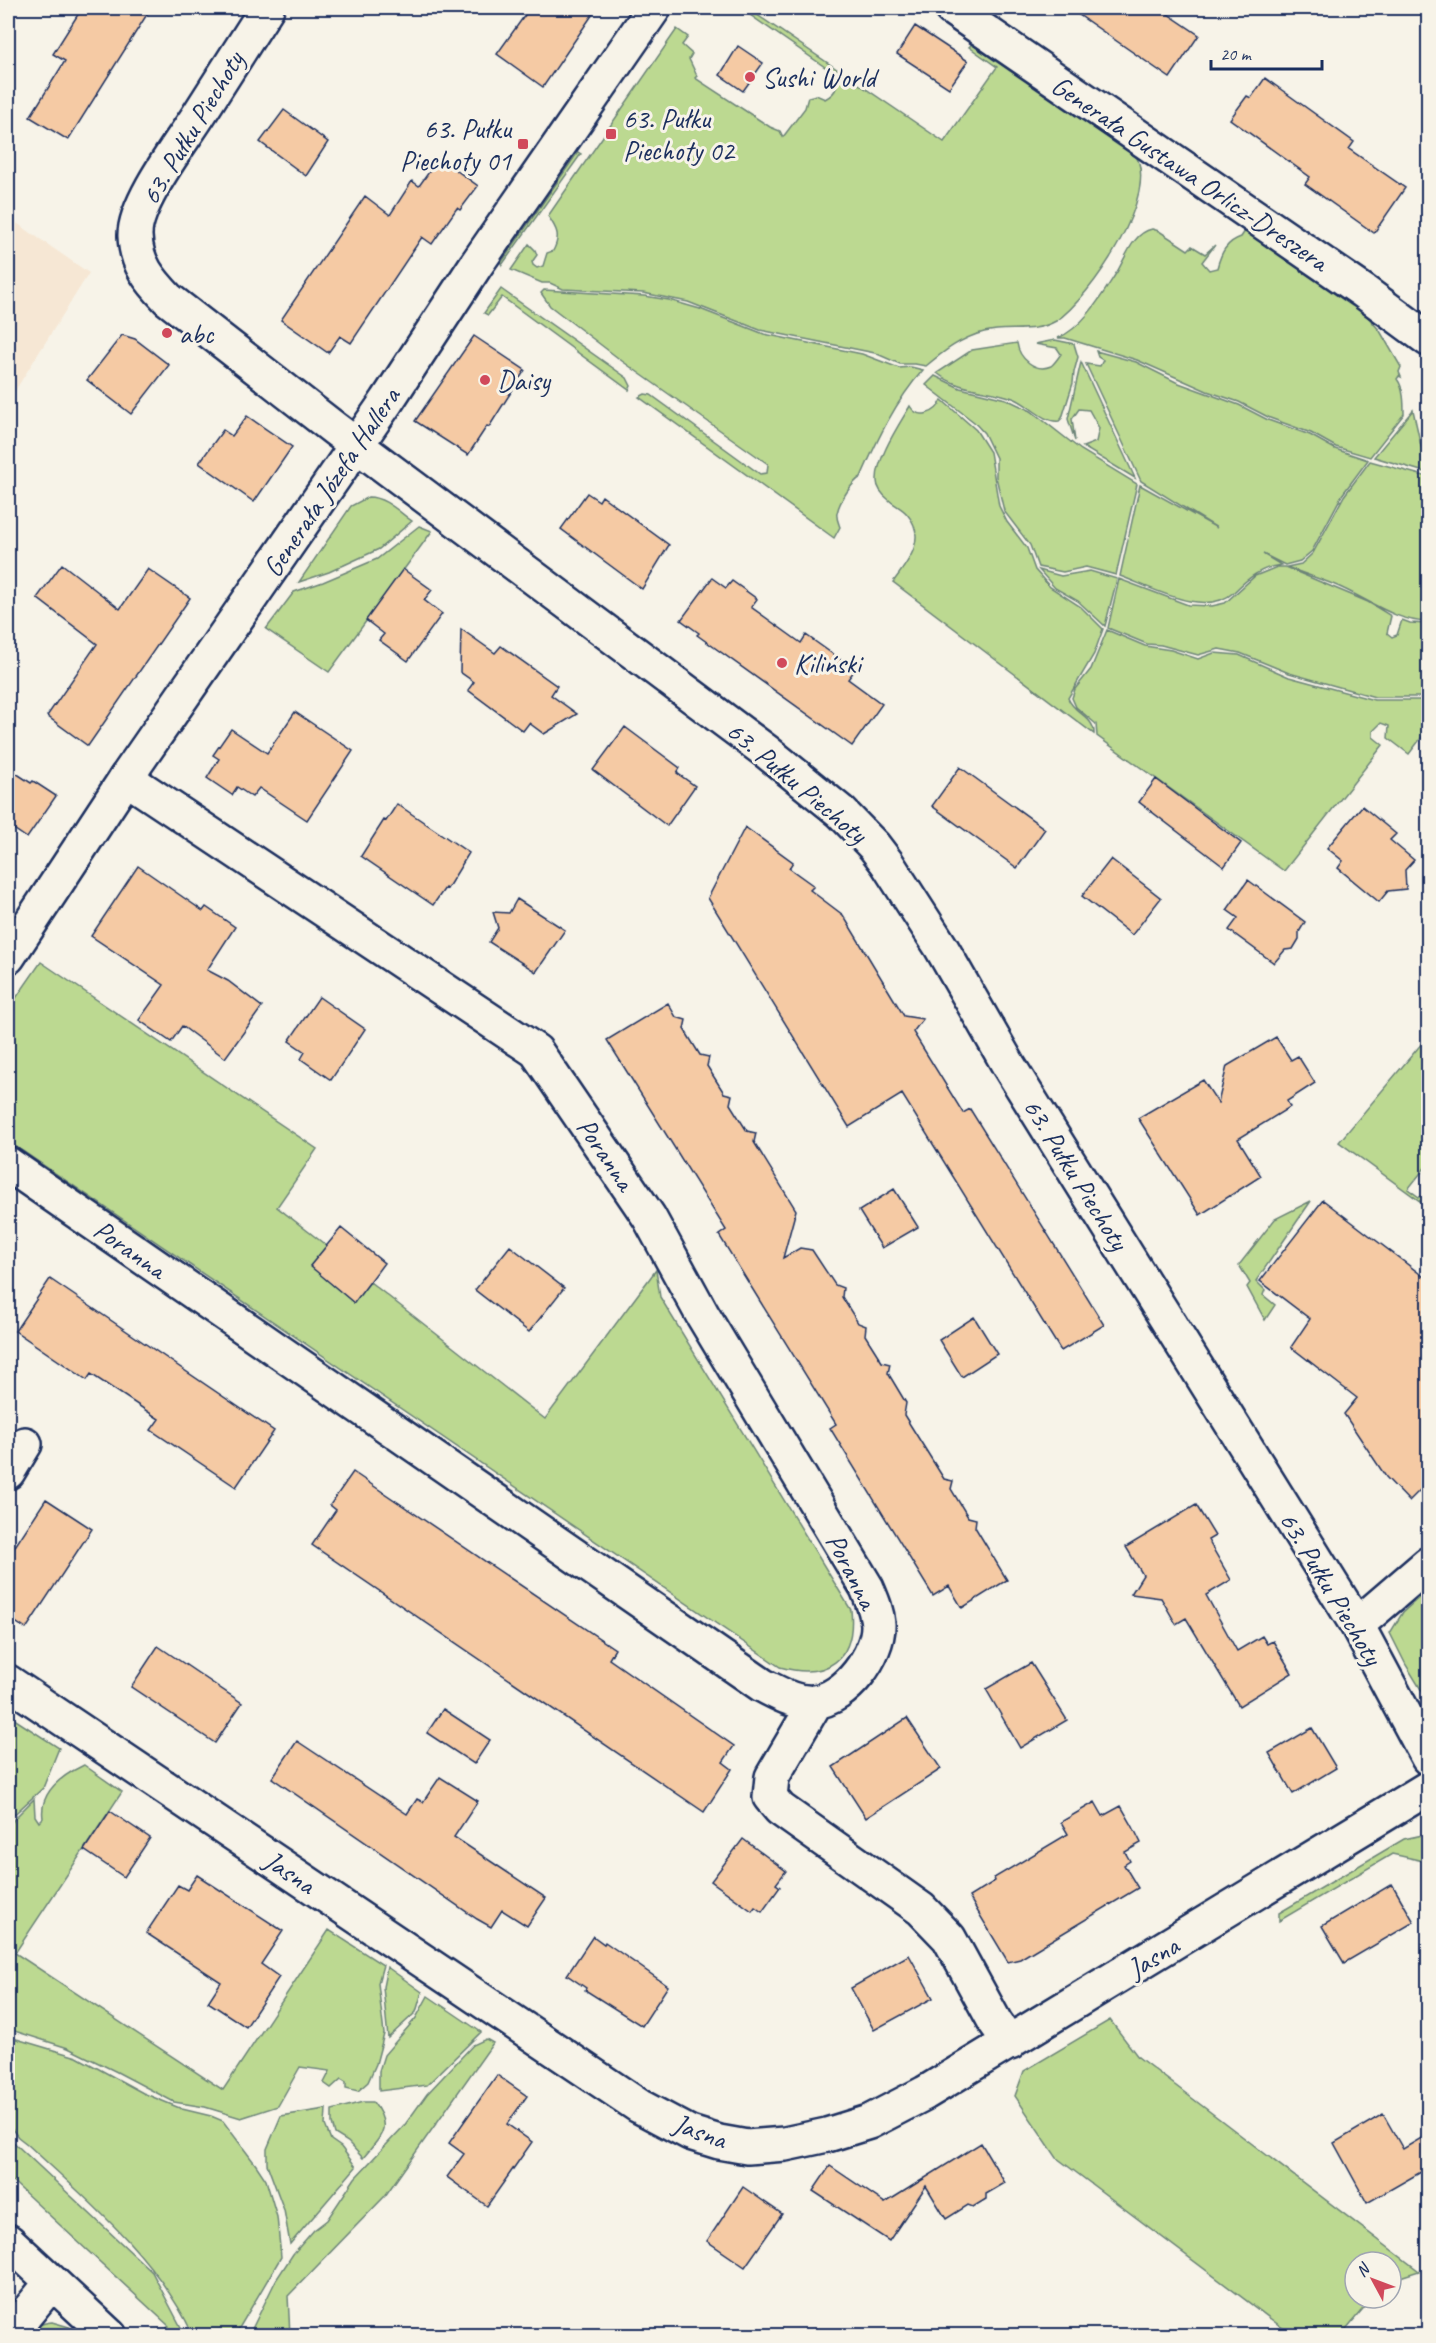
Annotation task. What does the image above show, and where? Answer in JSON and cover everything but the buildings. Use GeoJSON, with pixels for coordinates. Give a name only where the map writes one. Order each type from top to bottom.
{"type":"FeatureCollection","features":[{"type":"Feature","properties":{"kind":"street","name":"63. Pułku Piechoty"},"geometry":{"type":"LineString","coordinates":[[267,8],[146,198],[135,235],[140,264],[151,282],[168,298],[356,445],[767,752],[841,812],[874,846],[941,947],[1010,1066],[1357,1625],[1428,1758]]}},
{"type":"Feature","properties":{"kind":"street","name":"Generała Józefa Hallera"},"geometry":{"type":"LineString","coordinates":[[8,957],[126,778],[654,8]]}},
{"type":"Feature","properties":{"kind":"street","name":"Generała Gustawa Orlicz-Dreszera"},"geometry":{"type":"LineString","coordinates":[[951,8],[1363,291],[1428,339]]}},
{"type":"Feature","properties":{"kind":"street","name":"Poranna"},"geometry":{"type":"LineString","coordinates":[[8,1164],[742,1673],[797,1701],[816,1702],[839,1691],[862,1669],[871,1655],[878,1625],[874,1604],[867,1588],[702,1314],[649,1217],[536,1051],[126,778]]}},
{"type":"Feature","properties":{"kind":"street"},"geometry":{"type":"LineString","coordinates":[[8,1472],[25,1444]]}},
{"type":"Feature","properties":{"kind":"street"},"geometry":{"type":"LineString","coordinates":[[1357,1625],[1428,1564]]}},
{"type":"Feature","properties":{"kind":"street","name":"Jasna"},"geometry":{"type":"LineString","coordinates":[[8,1682],[639,2106],[690,2133],[719,2142],[747,2147],[785,2144],[827,2135],[869,2122],[926,2093],[1428,1788]]}},
{"type":"Feature","properties":{"kind":"street"},"geometry":{"type":"LineString","coordinates":[[816,1702],[772,1778],[770,1797],[780,1809],[921,1909],[936,1923],[949,1938],[995,2022],[1010,2043]]}},
{"type":"Feature","properties":{"kind":"street"},"geometry":{"type":"LineString","coordinates":[[8,2241],[111,2336]]}},
{"type":"Feature","properties":{"kind":"street"},"geometry":{"type":"LineString","coordinates":[[8,2336],[52,2282]]}},
{"type":"Feature","properties":{"kind":"shaded area"},"geometry":{"type":"Polygon","coordinates":[[[8,217],[89,273],[8,402],[8,217]]]}},
{"type":"Feature","properties":{"kind":"green space"},"geometry":{"type":"Polygon","coordinates":[[[740,8],[747,8],[944,142],[997,67],[969,47],[973,43],[1134,153],[1140,170],[1139,192],[1131,217],[1119,243],[1087,291],[1056,321],[1030,329],[984,332],[953,346],[926,366],[900,364],[875,353],[760,330],[688,302],[643,293],[563,289],[511,270],[529,244],[537,255],[532,262],[533,265],[537,268],[543,266],[547,253],[553,251],[557,237],[556,229],[548,216],[677,29],[688,37],[682,45],[692,54],[689,59],[697,76],[695,78],[770,127],[780,131],[783,137],[805,108],[808,97],[816,95],[825,99],[833,93],[837,84],[832,72],[740,8]]]}},
{"type":"Feature","properties":{"kind":"green space"},"geometry":{"type":"Polygon","coordinates":[[[578,152],[581,154],[502,265],[501,263],[578,152]]]}},
{"type":"Feature","properties":{"kind":"green space"},"geometry":{"type":"Polygon","coordinates":[[[1152,229],[1188,250],[1192,246],[1205,254],[1215,245],[1202,262],[1209,270],[1217,268],[1225,249],[1245,231],[1347,299],[1368,317],[1380,331],[1401,367],[1399,372],[1401,377],[1397,379],[1404,401],[1404,414],[1370,457],[1336,447],[1311,433],[1270,418],[1239,402],[1207,391],[1137,360],[1065,338],[1058,338],[1076,326],[1092,310],[1135,240],[1145,231],[1152,229]]]}},
{"type":"Feature","properties":{"kind":"green space"},"geometry":{"type":"Polygon","coordinates":[[[501,289],[627,378],[631,386],[629,390],[502,297],[488,315],[484,313],[501,289]]]}},
{"type":"Feature","properties":{"kind":"green space"},"geometry":{"type":"Polygon","coordinates":[[[544,290],[644,296],[669,300],[700,309],[764,334],[862,354],[899,368],[911,367],[923,370],[888,421],[861,477],[843,498],[837,515],[840,527],[834,538],[639,397],[645,394],[651,395],[760,474],[767,473],[768,464],[622,361],[550,306],[541,293],[544,290]]]}},
{"type":"Feature","properties":{"kind":"green space"},"geometry":{"type":"Polygon","coordinates":[[[1055,340],[1074,344],[1078,357],[1073,383],[1059,421],[1041,416],[1013,398],[964,386],[937,373],[972,350],[1017,343],[1024,359],[1034,366],[1045,368],[1051,366],[1061,354],[1057,348],[1035,344],[1055,340]]]}},
{"type":"Feature","properties":{"kind":"green space"},"geometry":{"type":"Polygon","coordinates":[[[1096,351],[1136,362],[1176,382],[1239,405],[1268,420],[1310,435],[1335,449],[1368,460],[1342,495],[1312,551],[1300,561],[1285,565],[1263,554],[1281,565],[1261,571],[1249,578],[1222,600],[1208,602],[1193,602],[1178,598],[1120,576],[1140,485],[1217,528],[1141,481],[1086,364],[1100,366],[1103,360],[1098,357],[1096,351]]]}},
{"type":"Feature","properties":{"kind":"green space"},"geometry":{"type":"Polygon","coordinates":[[[1081,362],[1135,478],[1083,447],[1096,442],[1099,428],[1089,410],[1079,409],[1072,419],[1075,441],[1068,419],[1081,362]]]}},
{"type":"Feature","properties":{"kind":"green space"},"geometry":{"type":"Polygon","coordinates":[[[935,376],[960,388],[1006,399],[1031,411],[1081,450],[1137,484],[1116,575],[1086,567],[1063,572],[1038,567],[1030,545],[1004,511],[996,477],[996,458],[984,433],[974,422],[926,385],[935,376]]]}},
{"type":"Feature","properties":{"kind":"green space"},"geometry":{"type":"Polygon","coordinates":[[[942,400],[976,430],[990,452],[999,506],[1007,522],[1027,548],[1035,570],[1050,587],[1081,607],[1103,629],[1094,654],[1068,698],[1074,708],[1091,723],[1094,734],[893,582],[914,550],[916,532],[907,514],[879,489],[877,481],[880,463],[889,442],[910,406],[918,413],[927,414],[936,409],[942,400]]]}},
{"type":"Feature","properties":{"kind":"green space"},"geometry":{"type":"Polygon","coordinates":[[[1413,410],[1428,465],[1428,473],[1374,457],[1413,410]]]}},
{"type":"Feature","properties":{"kind":"green space"},"geometry":{"type":"Polygon","coordinates":[[[1370,461],[1428,477],[1428,622],[1395,615],[1337,586],[1287,567],[1301,564],[1313,553],[1344,496],[1370,461]]]}},
{"type":"Feature","properties":{"kind":"green space"},"geometry":{"type":"Polygon","coordinates":[[[368,497],[386,502],[412,521],[379,549],[329,572],[299,582],[351,506],[368,497]]]}},
{"type":"Feature","properties":{"kind":"green space"},"geometry":{"type":"Polygon","coordinates":[[[419,526],[432,531],[329,672],[266,629],[294,592],[377,559],[419,526]]]}},
{"type":"Feature","properties":{"kind":"green space"},"geometry":{"type":"Polygon","coordinates":[[[1277,567],[1285,567],[1368,602],[1391,616],[1387,633],[1392,637],[1397,635],[1402,620],[1428,624],[1428,697],[1375,697],[1289,673],[1240,653],[1219,649],[1198,655],[1161,645],[1147,644],[1108,628],[1119,579],[1188,605],[1212,606],[1225,603],[1255,576],[1277,567]]]}},
{"type":"Feature","properties":{"kind":"green space"},"geometry":{"type":"Polygon","coordinates":[[[1039,570],[1061,576],[1090,571],[1117,579],[1105,626],[1078,601],[1055,588],[1039,570]]]}},
{"type":"Feature","properties":{"kind":"green space"},"geometry":{"type":"Polygon","coordinates":[[[1107,630],[1145,646],[1171,650],[1198,659],[1214,653],[1239,655],[1289,677],[1374,700],[1428,700],[1428,729],[1409,754],[1388,738],[1389,726],[1381,723],[1373,731],[1373,737],[1383,745],[1284,871],[1097,736],[1096,724],[1076,707],[1072,698],[1075,689],[1091,669],[1107,630]]]}},
{"type":"Feature","properties":{"kind":"green space"},"geometry":{"type":"Polygon","coordinates":[[[41,962],[317,1149],[277,1207],[327,1246],[311,1266],[354,1303],[370,1282],[545,1419],[656,1270],[660,1297],[851,1610],[849,1642],[843,1653],[835,1662],[812,1671],[780,1667],[8,1141],[8,1019],[16,998],[41,962]]]}},
{"type":"Feature","properties":{"kind":"green space"},"geometry":{"type":"Polygon","coordinates":[[[1428,1036],[1428,1164],[1408,1189],[1419,1197],[1424,1196],[1428,1191],[1428,1207],[1339,1142],[1428,1036]]]}},
{"type":"Feature","properties":{"kind":"green space"},"geometry":{"type":"Polygon","coordinates":[[[1311,1201],[1256,1281],[1265,1290],[1263,1295],[1275,1305],[1265,1320],[1247,1287],[1250,1283],[1239,1265],[1275,1219],[1311,1201]]]}},
{"type":"Feature","properties":{"kind":"green space"},"geometry":{"type":"Polygon","coordinates":[[[1423,1594],[1428,1595],[1428,1701],[1390,1633],[1403,1612],[1423,1594]]]}},
{"type":"Feature","properties":{"kind":"green space"},"geometry":{"type":"Polygon","coordinates":[[[8,1715],[59,1748],[43,1788],[8,1820],[8,1715]]]}},
{"type":"Feature","properties":{"kind":"green space"},"geometry":{"type":"Polygon","coordinates":[[[84,1765],[122,1792],[15,1953],[223,2090],[329,1930],[383,1965],[378,1983],[384,2034],[376,2064],[368,2082],[358,2091],[346,2088],[346,2082],[341,2079],[331,2088],[324,2083],[330,2071],[300,2067],[278,2106],[241,2118],[205,2107],[174,2102],[68,2048],[8,2029],[8,1829],[14,1819],[34,1799],[35,1816],[39,1822],[43,1818],[45,1800],[49,1792],[61,1779],[84,1765]]]}},
{"type":"Feature","properties":{"kind":"green space"},"geometry":{"type":"Polygon","coordinates":[[[1422,1835],[1428,1837],[1428,1862],[1392,1854],[1279,1921],[1279,1913],[1404,1839],[1422,1835]]]}},
{"type":"Feature","properties":{"kind":"green space"},"geometry":{"type":"Polygon","coordinates":[[[387,1967],[422,1992],[416,2012],[388,2038],[383,1987],[387,1967]]]}},
{"type":"Feature","properties":{"kind":"green space"},"geometry":{"type":"Polygon","coordinates":[[[428,1996],[481,2032],[427,2085],[379,2091],[379,2071],[384,2055],[416,2018],[428,1996]]]}},
{"type":"Feature","properties":{"kind":"green space"},"geometry":{"type":"Polygon","coordinates":[[[1110,2020],[1138,2057],[1391,2250],[1343,2250],[1343,2310],[1362,2310],[1341,2335],[1292,2335],[1057,2158],[1015,2096],[1024,2071],[1110,2020]]]}},
{"type":"Feature","properties":{"kind":"green space"},"geometry":{"type":"Polygon","coordinates":[[[13,2038],[77,2057],[143,2093],[182,2109],[223,2121],[256,2165],[266,2180],[277,2217],[281,2257],[235,2335],[193,2335],[161,2281],[120,2232],[18,2137],[8,2124],[8,2039],[13,2038]]]}},
{"type":"Feature","properties":{"kind":"green space"},"geometry":{"type":"Polygon","coordinates":[[[486,2039],[493,2043],[385,2196],[288,2296],[290,2335],[249,2335],[276,2280],[293,2254],[314,2230],[327,2220],[355,2178],[404,2126],[427,2094],[473,2045],[486,2039]]]}},
{"type":"Feature","properties":{"kind":"green space"},"geometry":{"type":"Polygon","coordinates":[[[363,2102],[373,2102],[379,2111],[383,2125],[379,2137],[363,2158],[348,2142],[335,2134],[332,2110],[363,2102]]]}},
{"type":"Feature","properties":{"kind":"green space"},"geometry":{"type":"Polygon","coordinates":[[[326,2109],[325,2125],[331,2140],[341,2147],[356,2167],[290,2244],[284,2210],[267,2164],[267,2149],[281,2116],[326,2109]]]}},
{"type":"Feature","properties":{"kind":"green space"},"geometry":{"type":"Polygon","coordinates":[[[8,2137],[152,2272],[185,2335],[160,2335],[169,2326],[8,2177],[8,2137]]]}},
{"type":"Feature","properties":{"kind":"green space"},"geometry":{"type":"Polygon","coordinates":[[[1403,2259],[1419,2271],[1403,2276],[1403,2259]]]}},
{"type":"Feature","properties":{"kind":"green space"},"geometry":{"type":"Polygon","coordinates":[[[52,2322],[69,2327],[79,2335],[31,2336],[39,2326],[52,2322]]]}},
{"type":"Feature","properties":{"kind":"place","name":"Sushi World"},"geometry":{"type":"Point","coordinates":[750,77]}},
{"type":"Feature","properties":{"kind":"place","name":"63. Pułku Piechoty 02"},"geometry":{"type":"Point","coordinates":[611,134]}},
{"type":"Feature","properties":{"kind":"place","name":"63. Pułku Piechoty 01"},"geometry":{"type":"Point","coordinates":[523,144]}},
{"type":"Feature","properties":{"kind":"place","name":"abc"},"geometry":{"type":"Point","coordinates":[167,333]}},
{"type":"Feature","properties":{"kind":"place","name":"Daisy"},"geometry":{"type":"Point","coordinates":[485,380]}},
{"type":"Feature","properties":{"kind":"place","name":"Kiliński"},"geometry":{"type":"Point","coordinates":[782,663]}}]}
